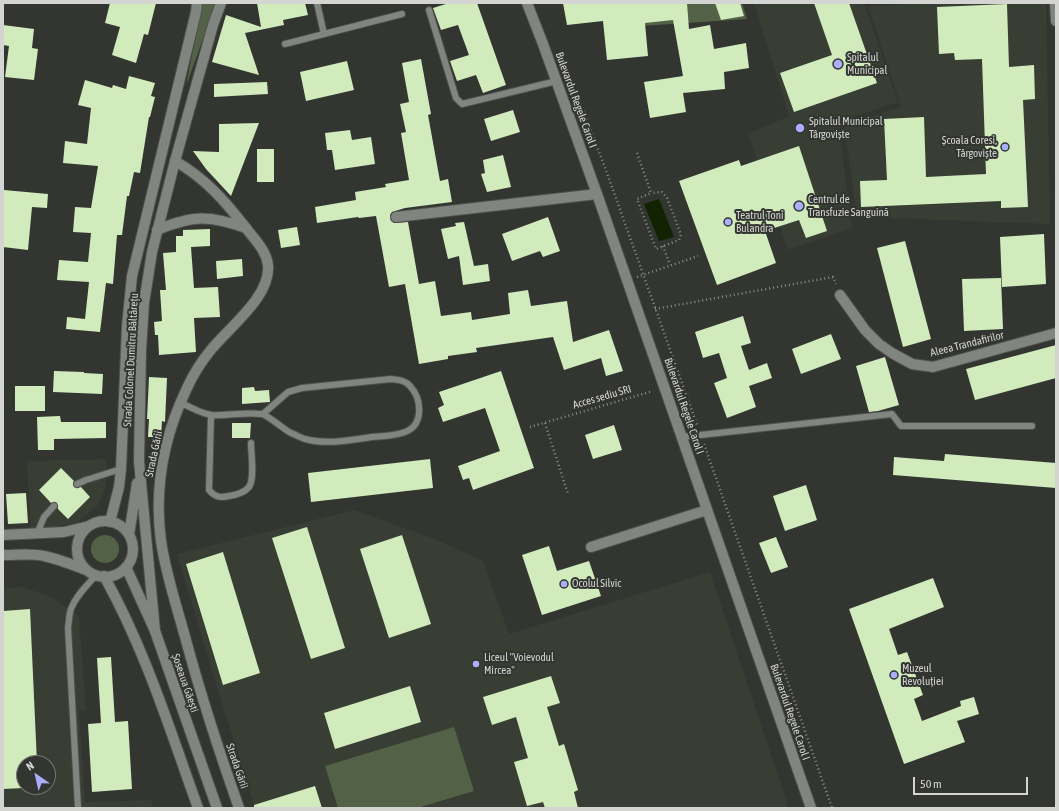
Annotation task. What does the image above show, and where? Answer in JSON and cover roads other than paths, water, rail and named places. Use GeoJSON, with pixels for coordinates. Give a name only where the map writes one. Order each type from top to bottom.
{"type":"FeatureCollection","features":[{"type":"Feature","properties":{"kind":"main road","name":"Strada Colonel Dumitru Băltărețu"},"geometry":{"type":"LineString","coordinates":[[110,522],[122,469],[127,326],[132,276],[197,3]]}},
{"type":"Feature","properties":{"kind":"main road"},"geometry":{"type":"LineString","coordinates":[[1055,3],[1056,21]]}},
{"type":"Feature","properties":{"kind":"main road","name":"Strada Colonel Dumitru Băltărețu"},"geometry":{"type":"LineString","coordinates":[[155,631],[139,461],[142,326],[148,269],[157,230],[218,4]]}},
{"type":"Feature","properties":{"kind":"main road","name":"Bulevardul Regele Carol I"},"geometry":{"type":"LineString","coordinates":[[529,6],[665,387],[811,808]]}},
{"type":"Feature","properties":{"kind":"main road","name":"Strada Gării"},"geometry":{"type":"LineString","coordinates":[[175,161],[192,171],[232,208],[262,248],[266,257],[268,271],[265,284],[249,309],[209,352],[194,374],[181,402],[167,444],[161,470],[159,498],[161,542],[168,576],[200,690],[239,808]]}},
{"type":"Feature","properties":{"kind":"main road"},"geometry":{"type":"LineString","coordinates":[[396,217],[597,194]]}},
{"type":"Feature","properties":{"kind":"main road"},"geometry":{"type":"LineString","coordinates":[[157,230],[186,219],[203,217],[217,219],[246,228]]}},
{"type":"Feature","properties":{"kind":"main road","name":"Aleea Trandafirilor"},"geometry":{"type":"LineString","coordinates":[[840,295],[865,330],[879,344],[912,364],[933,367],[1056,334]]}},
{"type":"Feature","properties":{"kind":"main road"},"geometry":{"type":"LineString","coordinates":[[129,535],[139,461]]}},
{"type":"Feature","properties":{"kind":"main road"},"geometry":{"type":"LineString","coordinates":[[591,547],[707,510]]}},
{"type":"Feature","properties":{"kind":"main road"},"geometry":{"type":"LineString","coordinates":[[3,535],[69,531],[98,522],[110,522],[122,527],[129,535],[133,550],[126,567],[115,575],[96,574],[45,556],[30,554],[3,555]]}},
{"type":"Feature","properties":{"kind":"main road"},"geometry":{"type":"LineString","coordinates":[[91,525],[86,528],[80,537],[77,548],[80,561],[96,574],[123,612],[136,640],[198,808]]}},
{"type":"Feature","properties":{"kind":"main road","name":"Șoseaua Găești"},"geometry":{"type":"LineString","coordinates":[[126,567],[155,631],[217,808]]}},
{"type":"Feature","properties":{"kind":"lane"},"geometry":{"type":"LineString","coordinates":[[317,3],[324,34]]}},
{"type":"Feature","properties":{"kind":"lane"},"geometry":{"type":"LineString","coordinates":[[429,10],[456,98],[462,104],[557,81]]}},
{"type":"Feature","properties":{"kind":"lane"},"geometry":{"type":"LineString","coordinates":[[284,44],[402,14]]}},
{"type":"Feature","properties":{"kind":"lane"},"geometry":{"type":"LineString","coordinates":[[181,402],[198,411],[212,415],[262,414],[285,430],[305,439],[321,441],[395,435],[406,432],[414,426],[419,418],[419,405],[410,385],[403,380],[391,379],[302,388],[288,392],[262,414]]}},
{"type":"Feature","properties":{"kind":"lane"},"geometry":{"type":"LineString","coordinates":[[682,437],[892,414],[901,426],[1032,426]]}},
{"type":"Feature","properties":{"kind":"lane"},"geometry":{"type":"LineString","coordinates":[[212,415],[209,490],[214,496],[224,497],[240,494],[248,488],[252,480],[251,443]]}},
{"type":"Feature","properties":{"kind":"lane"},"geometry":{"type":"LineString","coordinates":[[77,484],[122,469]]}},
{"type":"Feature","properties":{"kind":"lane"},"geometry":{"type":"LineString","coordinates":[[36,534],[44,517],[54,506]]}},
{"type":"Feature","properties":{"kind":"lane"},"geometry":{"type":"LineString","coordinates":[[78,808],[68,628],[70,610],[79,594],[96,574]]}},
{"type":"Feature","properties":{"kind":"place","name":"Spitalul Municipal"},"geometry":{"type":"Point","coordinates":[838,64]}},
{"type":"Feature","properties":{"kind":"place","name":"Spitalul Municipal Târgoviște"},"geometry":{"type":"Point","coordinates":[800,128]}},
{"type":"Feature","properties":{"kind":"place","name":"Școala Coresi, Târgoviște"},"geometry":{"type":"Point","coordinates":[1005,147]}},
{"type":"Feature","properties":{"kind":"place","name":"Centrul de Transfuzie Sanguină"},"geometry":{"type":"Point","coordinates":[799,206]}},
{"type":"Feature","properties":{"kind":"place","name":"Teatrul Toni Bulandra"},"geometry":{"type":"Point","coordinates":[728,222]}},
{"type":"Feature","properties":{"kind":"place","name":"Ocolul Silvic"},"geometry":{"type":"Point","coordinates":[564,584]}},
{"type":"Feature","properties":{"kind":"place","name":"Liceul \"Voievodul Mircea\""},"geometry":{"type":"Point","coordinates":[476,664]}},
{"type":"Feature","properties":{"kind":"place","name":"Muzeul Revoluției"},"geometry":{"type":"Point","coordinates":[894,675]}}]}
